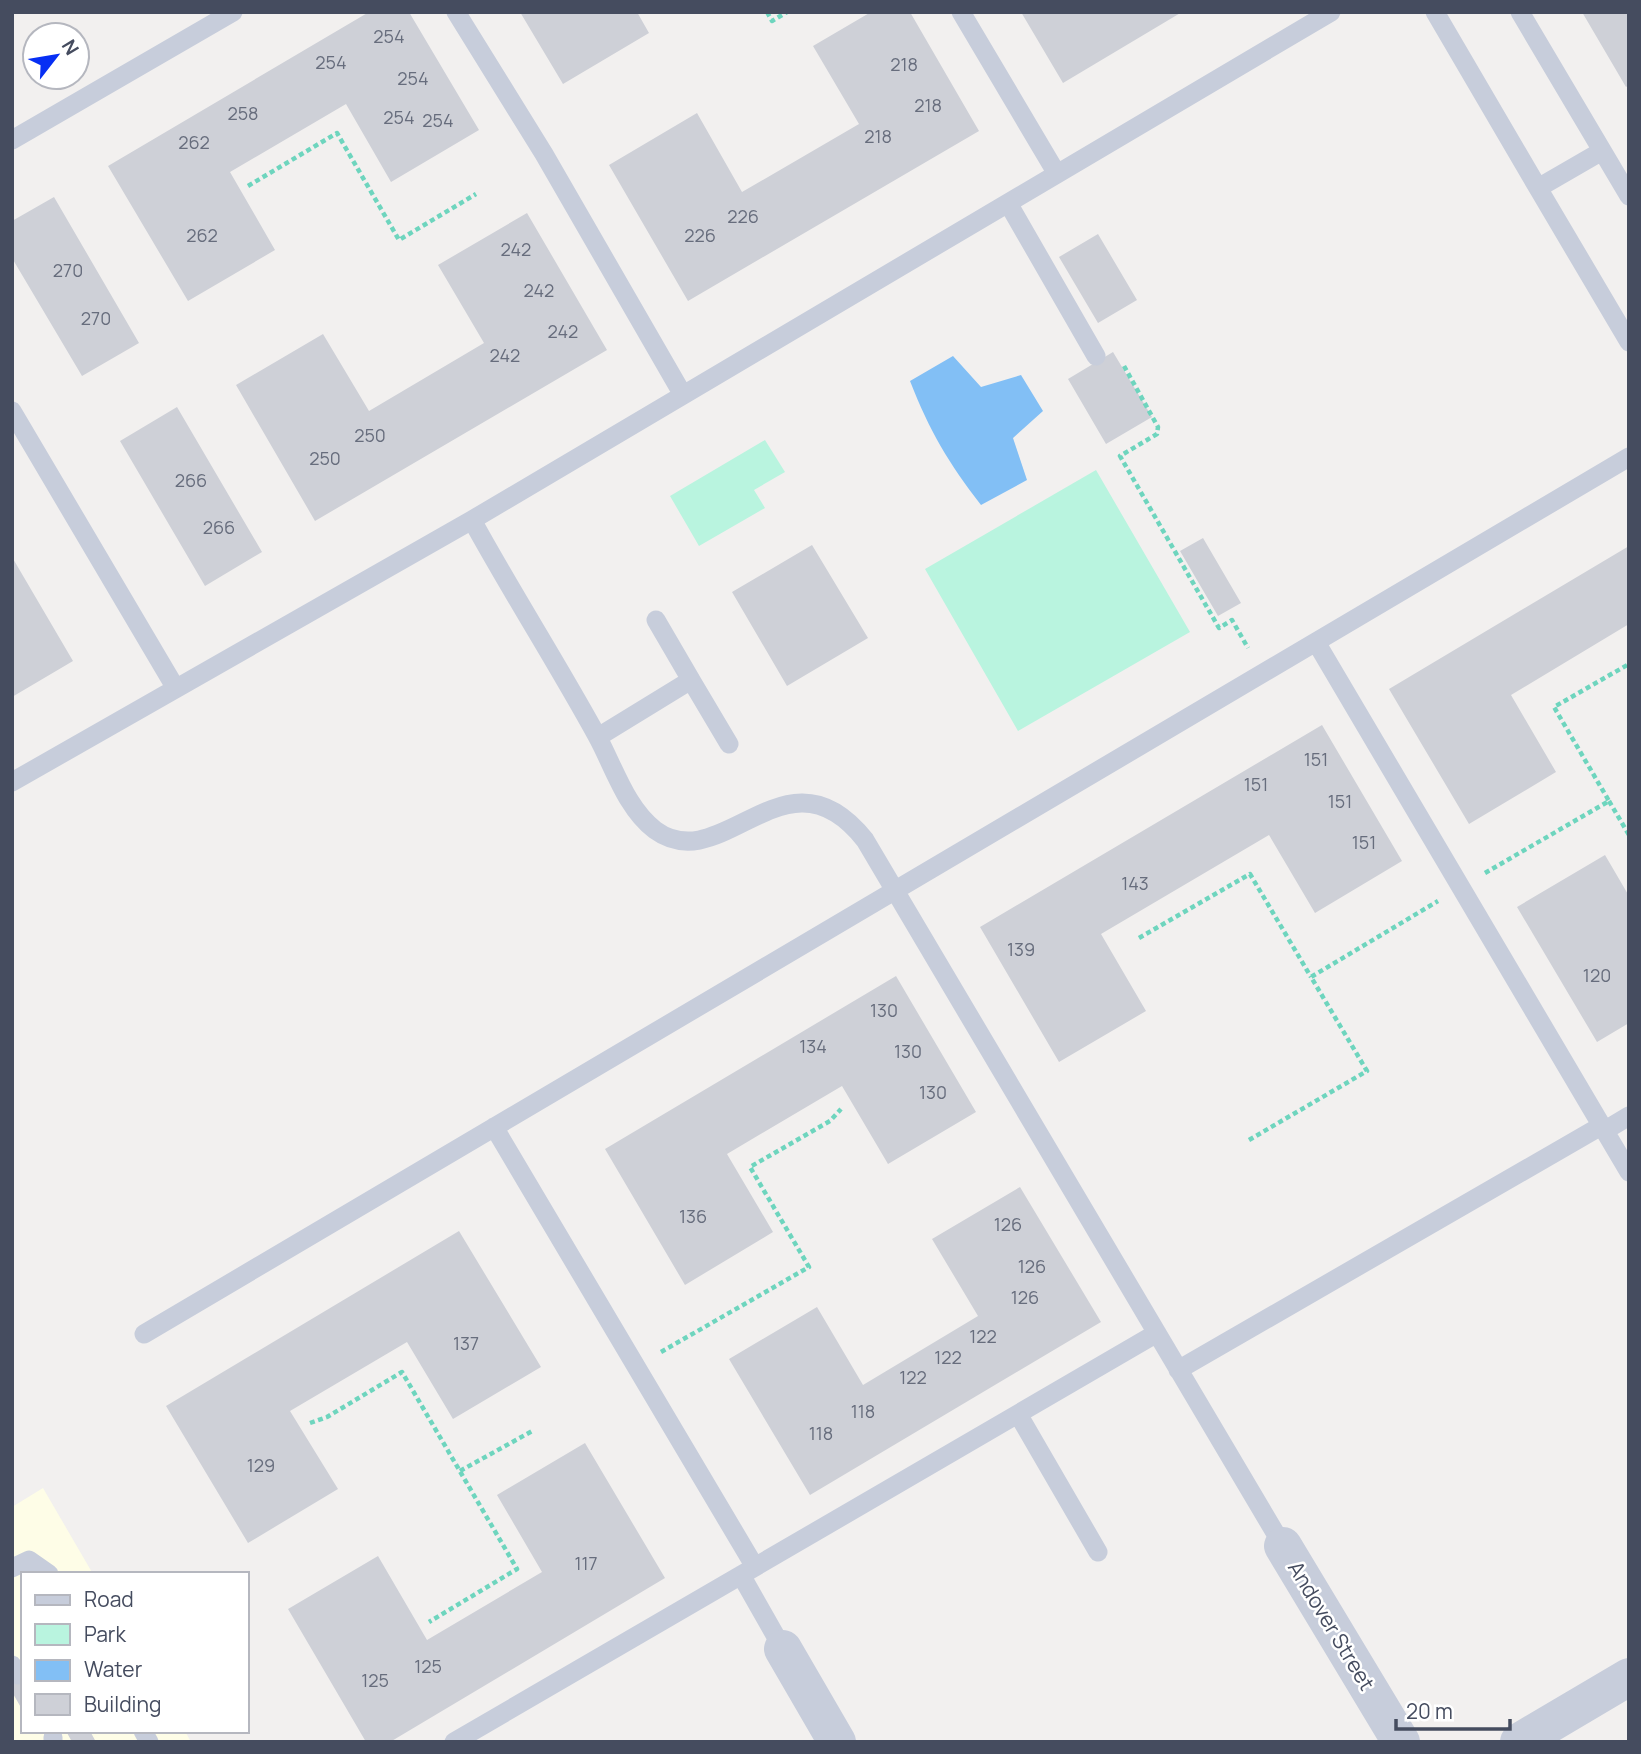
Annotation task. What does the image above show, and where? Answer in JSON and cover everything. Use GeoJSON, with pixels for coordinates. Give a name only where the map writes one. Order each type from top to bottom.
{"type":"FeatureCollection","features":[{"type":"Feature","properties":{"kind":"street","name":"Andover Street"},"geometry":{"type":"LineString","coordinates":[[1283,1546],[1401,1742]]}},
{"type":"Feature","properties":{"kind":"street"},"geometry":{"type":"LineString","coordinates":[[783,1649],[837,1742]]}},
{"type":"Feature","properties":{"kind":"street"},"geometry":{"type":"LineString","coordinates":[[1519,1742],[1629,1677]]}},
{"type":"Feature","properties":{"kind":"lane"},"geometry":{"type":"LineString","coordinates":[[12,141],[233,12]]}},
{"type":"Feature","properties":{"kind":"lane"},"geometry":{"type":"LineString","coordinates":[[456,12],[544,153],[683,395]]}},
{"type":"Feature","properties":{"kind":"lane"},"geometry":{"type":"LineString","coordinates":[[961,12],[1057,174]]}},
{"type":"Feature","properties":{"kind":"lane"},"geometry":{"type":"LineString","coordinates":[[12,782],[472,520],[1331,12]]}},
{"type":"Feature","properties":{"kind":"lane"},"geometry":{"type":"LineString","coordinates":[[1435,12],[1629,342]]}},
{"type":"Feature","properties":{"kind":"lane"},"geometry":{"type":"LineString","coordinates":[[1520,12],[1629,196]]}},
{"type":"Feature","properties":{"kind":"lane"},"geometry":{"type":"LineString","coordinates":[[1538,188],[1602,151]]}},
{"type":"Feature","properties":{"kind":"lane"},"geometry":{"type":"LineString","coordinates":[[1007,203],[1096,356]]}},
{"type":"Feature","properties":{"kind":"lane"},"geometry":{"type":"LineString","coordinates":[[12,411],[175,687]]}},
{"type":"Feature","properties":{"kind":"lane"},"geometry":{"type":"LineString","coordinates":[[144,1334],[1629,457]]}},
{"type":"Feature","properties":{"kind":"lane"},"geometry":{"type":"LineString","coordinates":[[472,520],[598,737],[624,789],[638,811],[656,830],[675,839],[697,839],[785,805],[801,802],[822,804],[838,812],[853,825],[896,890],[1283,1546]]}},
{"type":"Feature","properties":{"kind":"lane"},"geometry":{"type":"LineString","coordinates":[[656,620],[729,744]]}},
{"type":"Feature","properties":{"kind":"lane"},"geometry":{"type":"LineString","coordinates":[[1316,642],[1629,1172]]}},
{"type":"Feature","properties":{"kind":"lane"},"geometry":{"type":"LineString","coordinates":[[598,737],[691,680]]}},
{"type":"Feature","properties":{"kind":"lane"},"geometry":{"type":"LineString","coordinates":[[1178,1370],[1603,1128],[1629,1116]]}},
{"type":"Feature","properties":{"kind":"lane"},"geometry":{"type":"LineString","coordinates":[[494,1127],[636,1367],[748,1571],[783,1649]]}},
{"type":"Feature","properties":{"kind":"lane"},"geometry":{"type":"LineString","coordinates":[[454,1742],[1157,1334]]}},
{"type":"Feature","properties":{"kind":"lane"},"geometry":{"type":"LineString","coordinates":[[1018,1415],[1098,1552]]}},
{"type":"Feature","properties":{"kind":"lane"},"geometry":{"type":"LineString","coordinates":[[12,1568],[29,1560],[46,1572]]}},
{"type":"Feature","properties":{"kind":"path"},"geometry":{"type":"LineString","coordinates":[[767,12],[772,21],[787,12]]}},
{"type":"Feature","properties":{"kind":"path"},"geometry":{"type":"LineString","coordinates":[[248,186],[337,133],[399,240],[476,194]]}},
{"type":"Feature","properties":{"kind":"path"},"geometry":{"type":"LineString","coordinates":[[1096,356],[1109,349],[1114,350],[1158,427],[1157,434],[1120,456],[1219,628],[1232,620],[1263,673]]}},
{"type":"Feature","properties":{"kind":"path"},"geometry":{"type":"LineString","coordinates":[[1629,664],[1554,707],[1629,835]]}},
{"type":"Feature","properties":{"kind":"path"},"geometry":{"type":"LineString","coordinates":[[1311,977],[1609,801]]}},
{"type":"Feature","properties":{"kind":"path"},"geometry":{"type":"LineString","coordinates":[[1139,938],[1250,874],[1367,1071],[1249,1140]]}},
{"type":"Feature","properties":{"kind":"path"},"geometry":{"type":"LineString","coordinates":[[636,1367],[809,1267],[750,1167],[830,1121],[841,1109]]}},
{"type":"Feature","properties":{"kind":"path"},"geometry":{"type":"LineString","coordinates":[[310,1423],[327,1417],[402,1372],[517,1569],[429,1622]]}},
{"type":"Feature","properties":{"kind":"path"},"geometry":{"type":"LineString","coordinates":[[460,1471],[534,1430]]}},
{"type":"Feature","properties":{"kind":"shaded area"},"geometry":{"type":"Polygon","coordinates":[[[43,1488],[92,1572],[21,1572],[21,1733],[186,1733],[191,1742],[12,1742],[12,1507],[43,1488]]]}},
{"type":"Feature","properties":{"kind":"green space"},"geometry":{"type":"Polygon","coordinates":[[[765,440],[785,472],[754,490],[765,508],[699,546],[670,496],[765,440]]]}},
{"type":"Feature","properties":{"kind":"green space"},"geometry":{"type":"Polygon","coordinates":[[[1096,470],[1190,632],[1018,731],[925,569],[1096,470]]]}},
{"type":"Feature","properties":{"kind":"water"},"geometry":{"type":"Polygon","coordinates":[[[953,356],[981,387],[1021,375],[1043,411],[1013,438],[1027,480],[981,505],[941,446],[910,381],[953,356]]]}},
{"type":"Feature","properties":{"kind":"building"},"geometry":{"type":"Polygon","coordinates":[[[369,12],[409,12],[479,130],[391,182],[346,104],[230,172],[275,250],[188,301],[108,166],[369,12]]]}},
{"type":"Feature","properties":{"kind":"building"},"geometry":{"type":"Polygon","coordinates":[[[520,12],[637,12],[649,33],[563,84],[520,12]]]}},
{"type":"Feature","properties":{"kind":"building"},"geometry":{"type":"Polygon","coordinates":[[[871,12],[910,12],[979,131],[688,301],[609,165],[697,113],[742,192],[859,124],[813,46],[871,12]]]}},
{"type":"Feature","properties":{"kind":"building"},"geometry":{"type":"Polygon","coordinates":[[[1021,12],[1182,12],[1063,83],[1021,12]]]}},
{"type":"Feature","properties":{"kind":"building"},"geometry":{"type":"Polygon","coordinates":[[[1582,12],[1629,12],[1629,85],[1626,87],[1582,12]]]}},
{"type":"Feature","properties":{"kind":"building"},"geometry":{"type":"Polygon","coordinates":[[[54,197],[139,343],[82,376],[12,258],[12,221],[54,197]]]}},
{"type":"Feature","properties":{"kind":"building"},"geometry":{"type":"Polygon","coordinates":[[[527,213],[607,350],[315,521],[236,385],[323,334],[369,411],[484,343],[438,265],[527,213]]]}},
{"type":"Feature","properties":{"kind":"building"},"geometry":{"type":"Polygon","coordinates":[[[1098,234],[1137,300],[1098,323],[1059,257],[1098,234]]]}},
{"type":"Feature","properties":{"kind":"building"},"geometry":{"type":"Polygon","coordinates":[[[1113,352],[1152,417],[1106,444],[1068,379],[1113,352]]]}},
{"type":"Feature","properties":{"kind":"building"},"geometry":{"type":"Polygon","coordinates":[[[177,407],[262,552],[205,586],[120,441],[177,407]]]}},
{"type":"Feature","properties":{"kind":"building"},"geometry":{"type":"Polygon","coordinates":[[[1203,538],[1241,603],[1218,616],[1180,551],[1203,538]]]}},
{"type":"Feature","properties":{"kind":"building"},"geometry":{"type":"Polygon","coordinates":[[[812,545],[868,638],[787,686],[732,592],[812,545]]]}},
{"type":"Feature","properties":{"kind":"building"},"geometry":{"type":"Polygon","coordinates":[[[1629,546],[1629,624],[1511,695],[1556,772],[1469,824],[1389,689],[1629,546]]]}},
{"type":"Feature","properties":{"kind":"building"},"geometry":{"type":"Polygon","coordinates":[[[12,557],[73,661],[12,697],[12,557]]]}},
{"type":"Feature","properties":{"kind":"building"},"geometry":{"type":"Polygon","coordinates":[[[1322,725],[1402,861],[1315,913],[1269,835],[1101,934],[1146,1011],[1059,1062],[980,927],[1322,725]]]}},
{"type":"Feature","properties":{"kind":"building"},"geometry":{"type":"Polygon","coordinates":[[[1605,855],[1629,896],[1629,1023],[1597,1042],[1517,907],[1605,855]]]}},
{"type":"Feature","properties":{"kind":"building"},"geometry":{"type":"Polygon","coordinates":[[[896,976],[976,1112],[888,1164],[842,1086],[727,1154],[773,1232],[685,1285],[605,1149],[896,976]]]}},
{"type":"Feature","properties":{"kind":"building"},"geometry":{"type":"Polygon","coordinates":[[[1020,1187],[1101,1322],[810,1495],[729,1359],[817,1307],[863,1385],[978,1316],[932,1239],[1020,1187]]]}},
{"type":"Feature","properties":{"kind":"building"},"geometry":{"type":"Polygon","coordinates":[[[459,1231],[541,1367],[453,1419],[407,1342],[290,1411],[338,1489],[248,1543],[166,1406],[459,1231]]]}},
{"type":"Feature","properties":{"kind":"building"},"geometry":{"type":"Polygon","coordinates":[[[585,1443],[665,1578],[390,1742],[366,1742],[288,1609],[378,1556],[427,1640],[542,1572],[497,1495],[585,1443]]]}},
{"type":"Feature","properties":{"kind":"building"},"geometry":{"type":"Polygon","coordinates":[[[21,1673],[21,1708],[12,1692],[12,1678],[21,1673]]]}},
{"type":"Feature","properties":{"kind":"building"},"geometry":{"type":"Polygon","coordinates":[[[67,1733],[91,1733],[96,1742],[72,1742],[67,1733]]]}}]}
